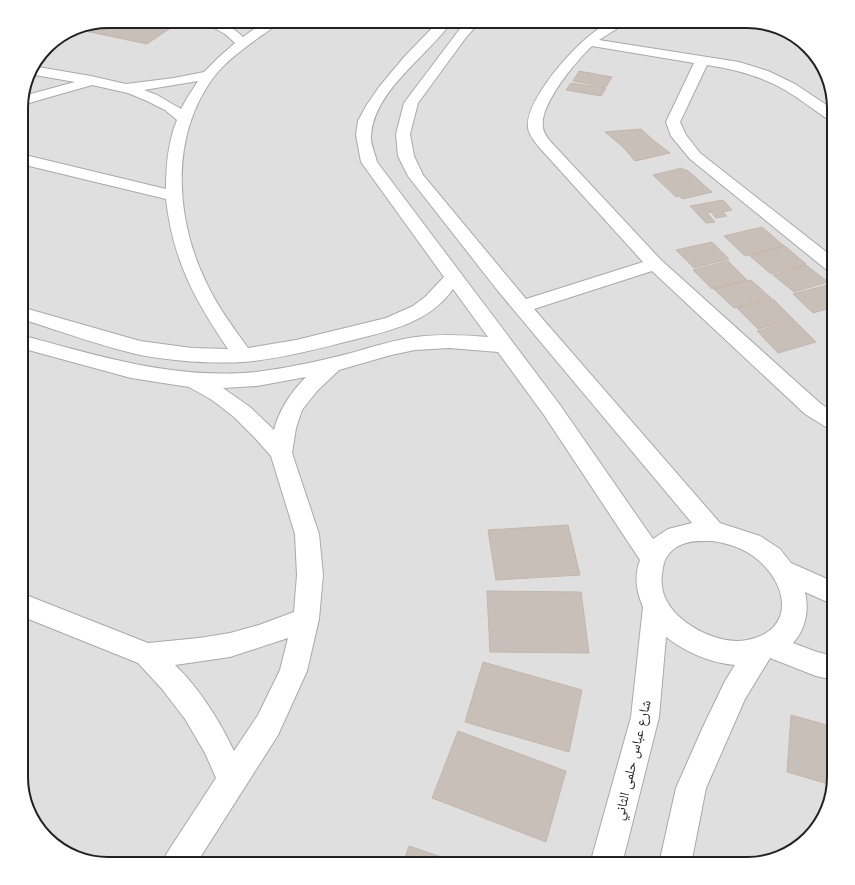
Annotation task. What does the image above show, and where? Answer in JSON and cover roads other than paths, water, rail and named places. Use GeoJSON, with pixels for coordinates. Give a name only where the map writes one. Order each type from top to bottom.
{"type":"FeatureCollection","features":[{"type":"Feature","properties":{"kind":"street"},"geometry":{"type":"LineString","coordinates":[[224,28],[243,44]]}},
{"type":"Feature","properties":{"kind":"street"},"geometry":{"type":"LineString","coordinates":[[244,355],[213,312],[191,270],[179,232],[173,196],[174,162],[177,143],[185,119],[194,96],[208,75],[225,59],[264,28]]}},
{"type":"Feature","properties":{"kind":"street"},"geometry":{"type":"LineString","coordinates":[[440,28],[376,100],[367,118],[363,134],[369,162],[424,239],[506,346],[552,410],[652,558]]}},
{"type":"Feature","properties":{"kind":"street"},"geometry":{"type":"LineString","coordinates":[[469,28],[454,45],[411,103],[403,134],[406,156],[416,176],[522,307],[713,531]]}},
{"type":"Feature","properties":{"kind":"street"},"geometry":{"type":"LineString","coordinates":[[607,28],[588,42],[555,80],[541,102],[535,127],[543,143],[655,264],[813,409],[827,418]]}},
{"type":"Feature","properties":{"kind":"street"},"geometry":{"type":"LineString","coordinates":[[429,40],[454,45]]}},
{"type":"Feature","properties":{"kind":"street"},"geometry":{"type":"LineString","coordinates":[[588,42],[734,65],[763,74],[790,87],[827,112]]}},
{"type":"Feature","properties":{"kind":"street"},"geometry":{"type":"LineString","coordinates":[[702,60],[673,122],[679,136],[695,156],[827,261]]}},
{"type":"Feature","properties":{"kind":"street"},"geometry":{"type":"LineString","coordinates":[[37,71],[120,87],[151,97],[176,110],[185,119]]}},
{"type":"Feature","properties":{"kind":"street"},"geometry":{"type":"LineString","coordinates":[[120,87],[174,82],[208,75]]}},
{"type":"Feature","properties":{"kind":"street"},"geometry":{"type":"LineString","coordinates":[[29,99],[91,81]]}},
{"type":"Feature","properties":{"kind":"street"},"geometry":{"type":"LineString","coordinates":[[28,161],[173,196]]}},
{"type":"Feature","properties":{"kind":"street"},"geometry":{"type":"LineString","coordinates":[[424,239],[459,230]]}},
{"type":"Feature","properties":{"kind":"street"},"geometry":{"type":"LineString","coordinates":[[522,307],[655,264]]}},
{"type":"Feature","properties":{"kind":"street"},"geometry":{"type":"LineString","coordinates":[[28,315],[140,348],[184,354],[244,355],[303,345],[385,326],[404,319],[430,304],[446,289],[453,277]]}},
{"type":"Feature","properties":{"kind":"street"},"geometry":{"type":"LineString","coordinates":[[385,326],[397,348]]}},
{"type":"Feature","properties":{"kind":"street"},"geometry":{"type":"LineString","coordinates":[[28,343],[110,367],[150,376],[194,381],[242,380],[281,376],[397,348],[422,344],[460,342],[506,346]]}},
{"type":"Feature","properties":{"kind":"street"},"geometry":{"type":"LineString","coordinates":[[281,453],[285,427],[295,403],[312,382],[333,364]]}},
{"type":"Feature","properties":{"kind":"street"},"geometry":{"type":"LineString","coordinates":[[183,857],[233,781],[268,724],[290,678],[306,619],[310,575],[307,534],[281,453],[242,412],[194,381]]}},
{"type":"Feature","properties":{"kind":"street"},"geometry":{"type":"LineString","coordinates":[[676,857],[691,788],[735,690],[765,648],[784,635],[794,621],[796,604],[793,587],[783,570],[770,555],[753,543],[734,535],[713,531],[694,532],[676,536],[662,545],[652,558],[648,573],[649,590],[656,607],[667,622],[683,635],[701,645],[721,651],[741,653],[765,648],[827,666]]}},
{"type":"Feature","properties":{"kind":"street"},"geometry":{"type":"LineString","coordinates":[[783,570],[827,591]]}},
{"type":"Feature","properties":{"kind":"street"},"geometry":{"type":"LineString","coordinates":[[28,607],[147,655],[172,680],[195,710],[215,743],[233,781]]}},
{"type":"Feature","properties":{"kind":"street","name":"شارع عباس حلمى الثاني"},"geometry":{"type":"LineString","coordinates":[[608,857],[634,761],[644,716],[656,607]]}},
{"type":"Feature","properties":{"kind":"street"},"geometry":{"type":"LineString","coordinates":[[28,620],[45,614]]}},
{"type":"Feature","properties":{"kind":"street"},"geometry":{"type":"LineString","coordinates":[[147,655],[188,652],[230,645],[269,634],[306,619]]}}]}
